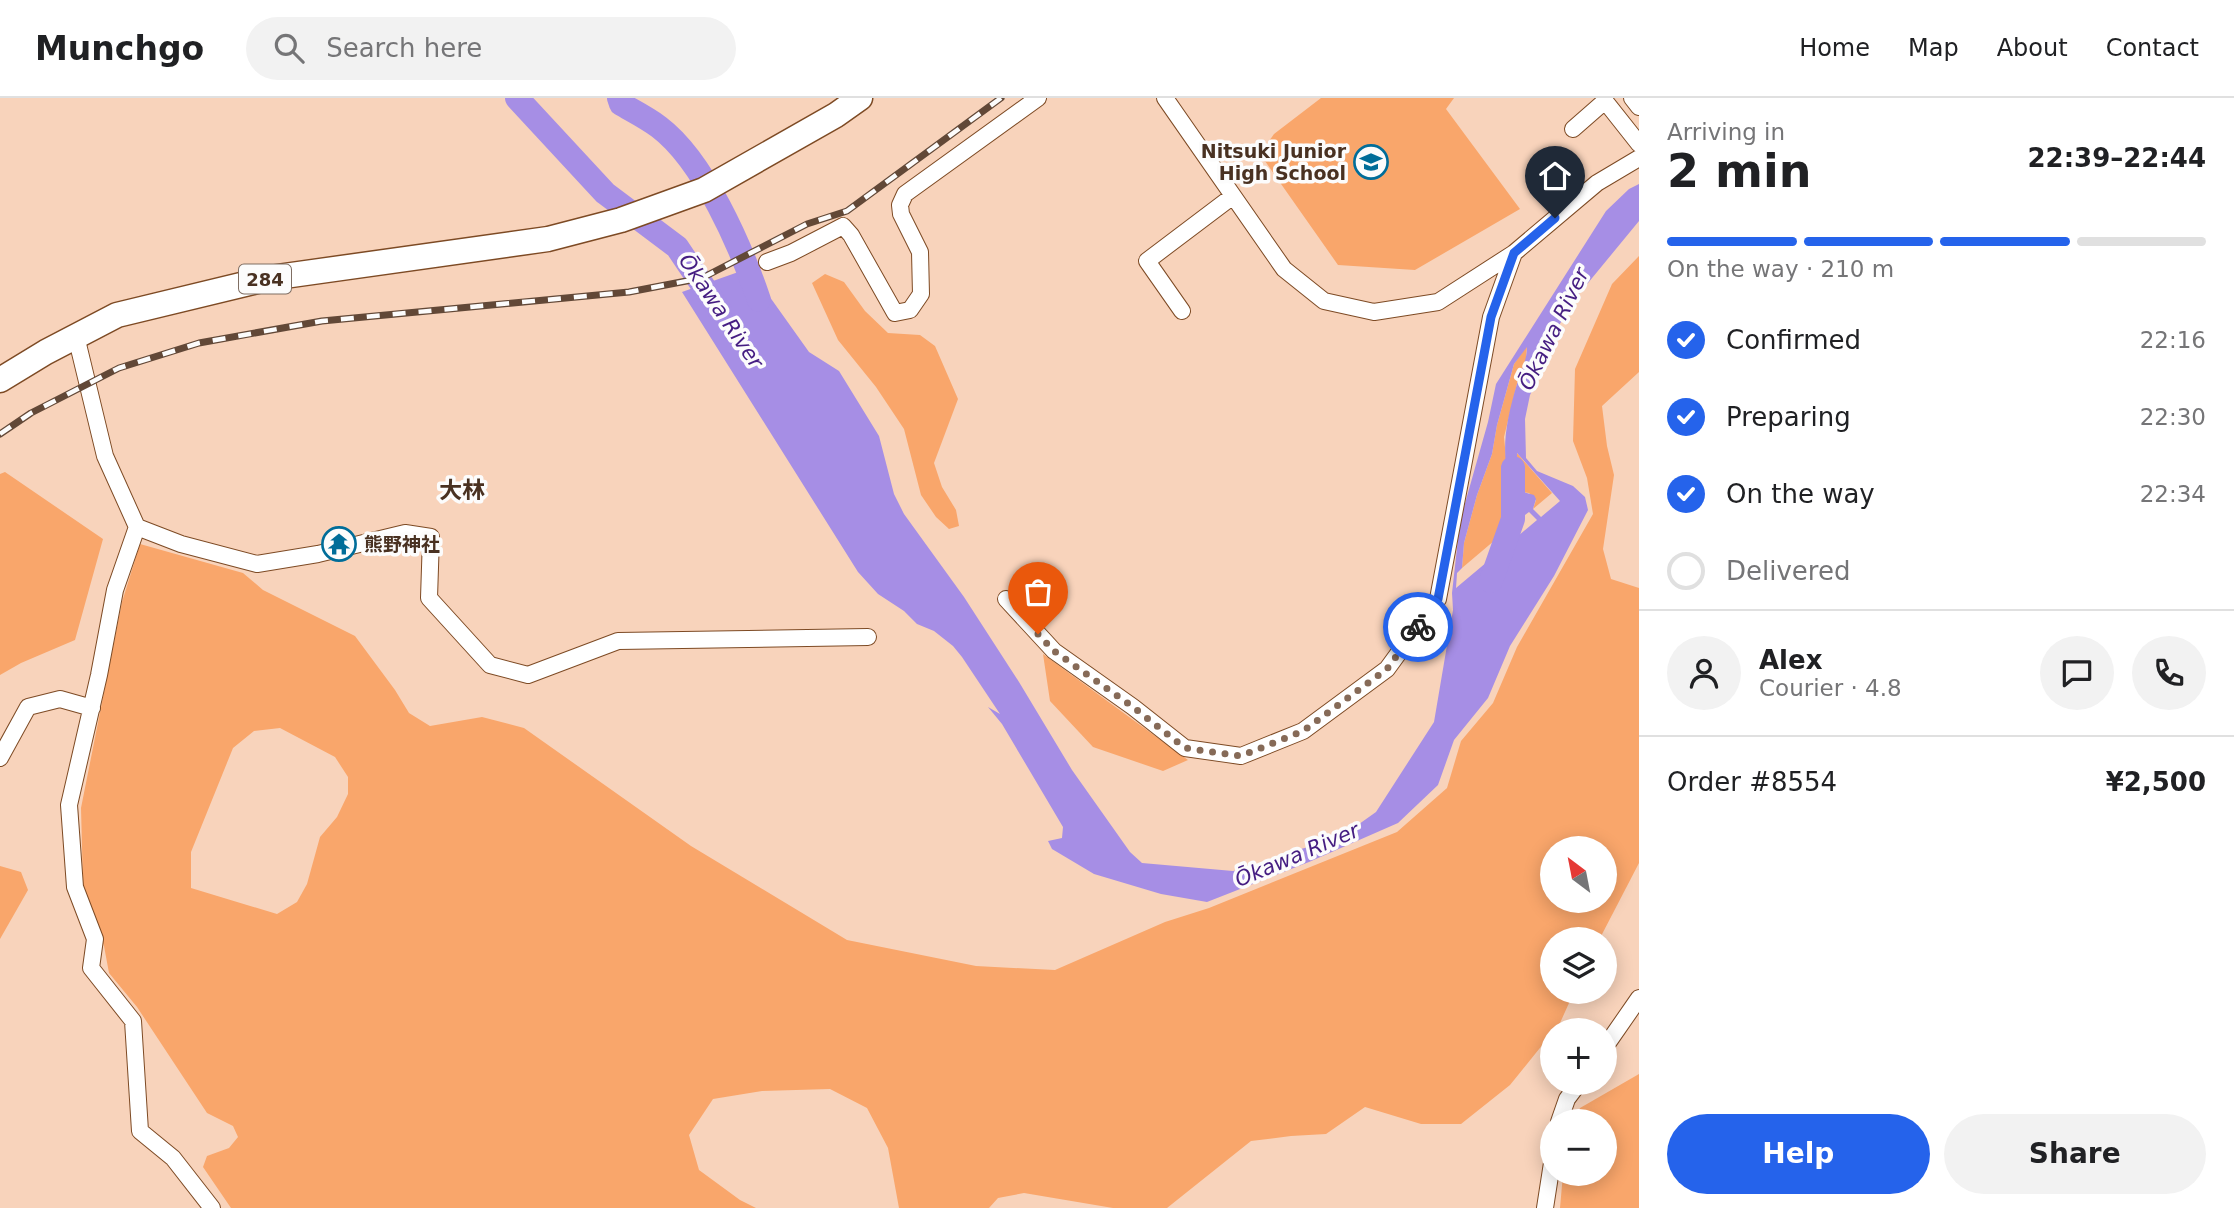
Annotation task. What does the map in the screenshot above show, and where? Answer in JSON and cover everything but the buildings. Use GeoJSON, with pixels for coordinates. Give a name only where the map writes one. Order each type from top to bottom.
{"type":"FeatureCollection","features":[{"type":"Feature","properties":{"kind":"highway","name":"284"},"geometry":{"type":"LineString","coordinates":[[0,380],[117,315],[270,278],[548,239],[621,220],[704,190],[836,115],[860,98]]}},
{"type":"Feature","properties":{"kind":"street"},"geometry":{"type":"LineString","coordinates":[[766,262],[791,253],[843,226],[851,235],[895,313],[910,310],[921,294],[920,253],[901,214],[900,205],[905,194],[1038,98]]}},
{"type":"Feature","properties":{"kind":"street"},"geometry":{"type":"LineString","coordinates":[[1165,98],[1284,269],[1324,300],[1374,312],[1438,302],[1514,253],[1597,183],[1639,158]]}},
{"type":"Feature","properties":{"kind":"street"},"geometry":{"type":"LineString","coordinates":[[1632,98],[1639,107]]}},
{"type":"Feature","properties":{"kind":"street"},"geometry":{"type":"LineString","coordinates":[[1573,129],[1605,101],[1639,144]]}},
{"type":"Feature","properties":{"kind":"street"},"geometry":{"type":"LineString","coordinates":[[1182,311],[1147,261],[1233,196]]}},
{"type":"Feature","properties":{"kind":"street"},"geometry":{"type":"LineString","coordinates":[[1006,599],[1054,651],[1185,748],[1241,756],[1303,731],[1387,669],[1438,599],[1491,317],[1514,253]]}},
{"type":"Feature","properties":{"kind":"street"},"geometry":{"type":"LineString","coordinates":[[76,336],[105,456],[137,527],[115,590],[92,708],[69,805],[75,887],[95,939],[92,968],[133,1021],[140,1131],[173,1158],[212,1208]]}},
{"type":"Feature","properties":{"kind":"street"},"geometry":{"type":"LineString","coordinates":[[137,527],[181,544],[257,564],[318,554],[405,533],[431,537],[429,598],[489,665],[528,675],[618,641],[868,637]]}},
{"type":"Feature","properties":{"kind":"street"},"geometry":{"type":"LineString","coordinates":[[0,758],[28,707],[60,699],[92,708]]}},
{"type":"Feature","properties":{"kind":"street"},"geometry":{"type":"LineString","coordinates":[[1617,1030],[1639,998]]}},
{"type":"Feature","properties":{"kind":"street"},"geometry":{"type":"LineString","coordinates":[[1545,1208],[1548,1186]]}},
{"type":"Feature","properties":{"kind":"shaded area","name":"Nitsuki Junior High School"},"geometry":{"type":"Polygon","coordinates":[[[1321,98],[1454,98],[1446,109],[1520,209],[1415,270],[1338,265],[1260,154],[1274,134],[1321,98]]]}},
{"type":"Feature","properties":{"kind":"shaded area"},"geometry":{"type":"Polygon","coordinates":[[[1639,256],[1639,372],[1602,406],[1614,475],[1603,549],[1611,579],[1639,588],[1639,863],[1617,905],[1617,836],[1540,836],[1540,914],[1613,914],[1606,927],[1540,927],[1540,1004],[1569,1004],[1562,1018],[1540,1018],[1540,1048],[1510,1085],[1461,1124],[1421,1124],[1365,1107],[1326,1134],[1251,1141],[1167,1208],[1113,1208],[1024,1193],[998,1198],[989,1208],[899,1208],[888,1148],[867,1108],[830,1089],[762,1091],[713,1099],[689,1135],[699,1170],[740,1200],[756,1208],[231,1208],[203,1167],[207,1156],[229,1148],[238,1137],[233,1126],[207,1113],[137,1007],[109,973],[104,946],[83,885],[81,808],[122,602],[140,544],[243,573],[263,590],[355,636],[409,713],[430,726],[482,717],[524,728],[691,846],[847,940],[976,966],[1055,970],[1165,922],[1209,908],[1397,832],[1447,788],[1461,741],[1493,703],[1517,647],[1593,514],[1587,478],[1573,441],[1575,369],[1612,284],[1639,256]],[[280,728],[254,731],[233,748],[191,852],[191,888],[277,914],[297,902],[307,884],[320,837],[337,817],[348,794],[348,777],[335,757],[280,728]]]}},
{"type":"Feature","properties":{"kind":"shaded area"},"geometry":{"type":"Polygon","coordinates":[[[825,274],[844,282],[865,311],[888,333],[920,335],[935,346],[958,399],[934,463],[942,487],[956,510],[959,526],[949,529],[936,517],[921,495],[904,429],[876,387],[838,340],[812,283],[825,274]]]}},
{"type":"Feature","properties":{"kind":"shaded area"},"geometry":{"type":"Polygon","coordinates":[[[1527,345],[1526,360],[1504,437],[1509,488],[1521,518],[1462,568],[1464,543],[1492,454],[1514,364],[1527,345]]]}},
{"type":"Feature","properties":{"kind":"shaded area"},"geometry":{"type":"Polygon","coordinates":[[[1516,452],[1552,493],[1533,509],[1536,500],[1529,493],[1523,492],[1516,452]]]}},
{"type":"Feature","properties":{"kind":"shaded area"},"geometry":{"type":"Polygon","coordinates":[[[5,472],[103,539],[75,640],[0,675],[0,474],[5,472]]]}},
{"type":"Feature","properties":{"kind":"shaded area"},"geometry":{"type":"Polygon","coordinates":[[[1043,654],[1188,760],[1163,771],[1093,747],[1050,701],[1043,654]]]}},
{"type":"Feature","properties":{"kind":"shaded area"},"geometry":{"type":"Polygon","coordinates":[[[0,866],[21,872],[28,890],[0,939],[0,866]]]}},
{"type":"Feature","properties":{"kind":"shaded area"},"geometry":{"type":"Polygon","coordinates":[[[1639,1074],[1639,1208],[1560,1208],[1562,1186],[1617,1186],[1617,1109],[1580,1109],[1603,1095],[1617,1095],[1617,1087],[1639,1074]]]}},
{"type":"Feature","properties":{"kind":"water"},"geometry":{"type":"Polygon","coordinates":[[[1639,184],[1639,221],[1574,300],[1551,339],[1545,364],[1530,395],[1525,419],[1526,458],[1537,471],[1573,486],[1585,497],[1588,510],[1554,576],[1510,646],[1488,698],[1454,740],[1438,785],[1398,823],[1207,902],[1161,894],[1094,874],[1052,849],[1048,841],[1062,838],[1063,827],[1002,724],[988,707],[1000,714],[953,646],[934,631],[917,624],[904,611],[878,594],[858,572],[682,292],[758,265],[757,274],[767,293],[809,352],[839,371],[879,436],[894,494],[904,514],[964,597],[1072,770],[1130,852],[1142,863],[1233,871],[1338,839],[1376,812],[1434,722],[1453,610],[1452,593],[1460,521],[1496,384],[1606,211],[1629,189],[1639,184]],[[1527,347],[1514,364],[1492,454],[1464,543],[1462,568],[1457,573],[1456,588],[1537,520],[1529,512],[1521,518],[1509,483],[1505,452],[1508,420],[1527,347]],[[1517,453],[1517,466],[1521,474],[1520,487],[1523,492],[1534,495],[1536,499],[1533,509],[1541,517],[1560,501],[1517,453]]]}},
{"type":"Feature","properties":{"kind":"waterway","name":"Ōkawa River"},"geometry":{"type":"LineString","coordinates":[[517,98],[605,193],[677,247],[720,311]]}},
{"type":"Feature","properties":{"kind":"waterway","name":"Ōkawa River"},"geometry":{"type":"LineString","coordinates":[[619,98],[621,104],[659,127],[691,161],[719,206],[759,300]]}},
{"type":"Feature","properties":{"kind":"waterway","name":"Ōkawa River"},"geometry":{"type":"LineString","coordinates":[[1491,581],[1513,519],[1513,468]]}},
{"type":"Feature","properties":{"kind":"railway"},"geometry":{"type":"LineString","coordinates":[[0,434],[31,413],[119,368],[199,343],[322,321],[629,292],[702,278],[807,224],[847,211],[1001,98]]}},
{"type":"Feature","properties":{"kind":"way so far"},"geometry":{"type":"LineString","coordinates":[[1038,634],[1054,651],[1185,748],[1241,756],[1303,731],[1387,669],[1418,627]]}},
{"type":"Feature","properties":{"kind":"place","name":"Nitsuki Junior High School"},"geometry":{"type":"Point","coordinates":[1371,162]}},
{"type":"Feature","properties":{"kind":"place","name":"熊野神社"},"geometry":{"type":"Point","coordinates":[339,544]}},
{"type":"Feature","properties":{"kind":"district","name":"大林"},"geometry":{"type":"Point","coordinates":[462,490]}},
{"type":"Feature","properties":{"kind":"route"},"geometry":{"type":"LineString","coordinates":[[1418,627],[1438,599],[1491,317],[1514,253],[1555,218]]}}]}
